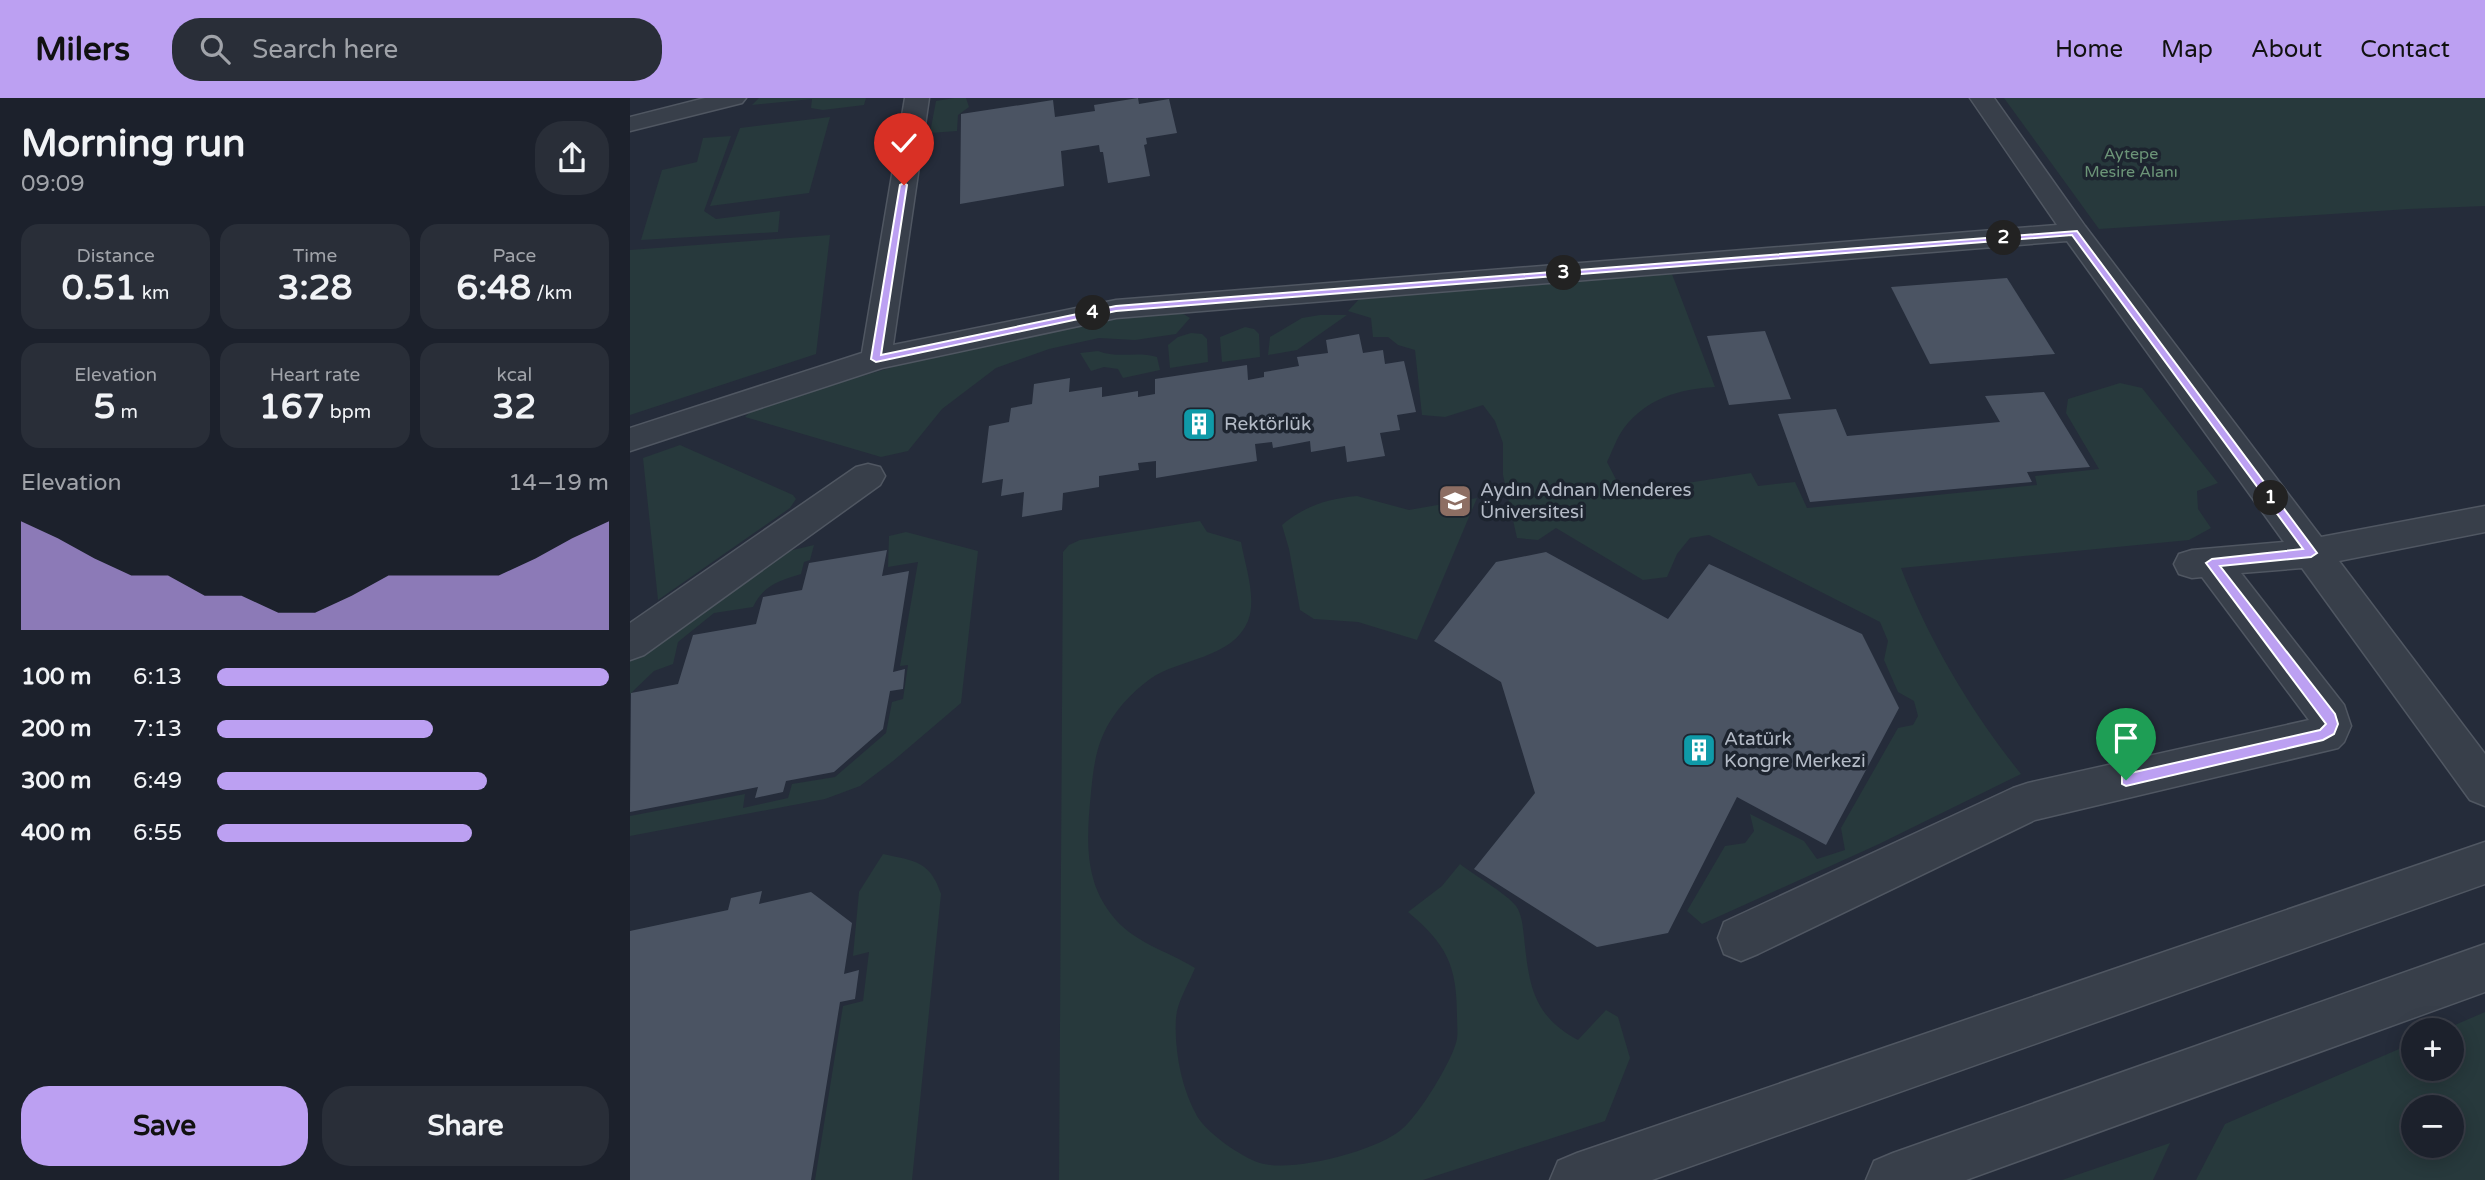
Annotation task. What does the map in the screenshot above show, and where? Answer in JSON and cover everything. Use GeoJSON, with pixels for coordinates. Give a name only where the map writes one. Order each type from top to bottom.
{"type":"FeatureCollection","features":[{"type":"Feature","properties":{"kind":"lane"},"geometry":{"type":"LineString","coordinates":[[630,124],[734,98]]}},
{"type":"Feature","properties":{"kind":"lane"},"geometry":{"type":"LineString","coordinates":[[876,359],[917,98]]}},
{"type":"Feature","properties":{"kind":"lane"},"geometry":{"type":"LineString","coordinates":[[1982,98],[2075,232],[2485,787]]}},
{"type":"Feature","properties":{"kind":"lane"},"geometry":{"type":"LineString","coordinates":[[630,440],[876,359],[1116,309],[2075,232]]}},
{"type":"Feature","properties":{"kind":"lane"},"geometry":{"type":"LineString","coordinates":[[630,644],[868,476]]}},
{"type":"Feature","properties":{"kind":"lane"},"geometry":{"type":"LineString","coordinates":[[1741,938],[2028,802],[2323,735],[2330,731],[2330,718],[2199,564],[2311,553],[2485,519]]}},
{"type":"Feature","properties":{"kind":"lane"},"geometry":{"type":"LineString","coordinates":[[1577,1180],[2485,863]]}},
{"type":"Feature","properties":{"kind":"lane"},"geometry":{"type":"LineString","coordinates":[[1893,1180],[2485,968]]}},
{"type":"Feature","properties":{"kind":"green space"},"geometry":{"type":"Polygon","coordinates":[[[759,98],[866,98],[864,105],[823,110],[811,108],[812,99],[752,105],[759,98]]]}},
{"type":"Feature","properties":{"kind":"green space"},"geometry":{"type":"Polygon","coordinates":[[[966,98],[969,107],[958,115],[957,131],[930,133],[936,101],[966,98]]]}},
{"type":"Feature","properties":{"kind":"green space","name":"Aytepe Mesire Alanı"},"geometry":{"type":"Polygon","coordinates":[[[2004,98],[2485,98],[2485,206],[2099,229],[2004,98]]]}},
{"type":"Feature","properties":{"kind":"green space"},"geometry":{"type":"Polygon","coordinates":[[[830,117],[809,193],[710,206],[740,128],[830,117]]]}},
{"type":"Feature","properties":{"kind":"green space"},"geometry":{"type":"Polygon","coordinates":[[[731,136],[704,211],[716,219],[780,211],[778,232],[641,240],[662,170],[697,162],[703,138],[731,136]]]}},
{"type":"Feature","properties":{"kind":"green space"},"geometry":{"type":"Polygon","coordinates":[[[830,235],[816,354],[630,415],[630,250],[830,235]]]}},
{"type":"Feature","properties":{"kind":"green space"},"geometry":{"type":"Polygon","coordinates":[[[1672,274],[1715,387],[1689,390],[1665,397],[1643,409],[1624,428],[1607,462],[1623,493],[1751,473],[1758,486],[1795,482],[1807,508],[2037,485],[2035,476],[2099,469],[2066,413],[2068,399],[2120,383],[2142,388],[2218,483],[2197,491],[2198,509],[2211,528],[2189,540],[1901,568],[1953,676],[2021,774],[1879,844],[1702,924],[1687,911],[1725,846],[1745,843],[1754,831],[1750,814],[1804,841],[1817,859],[1845,850],[1841,828],[1898,728],[1913,725],[1918,716],[1914,701],[1898,692],[1884,660],[1888,641],[1880,622],[1709,535],[1690,538],[1677,554],[1667,577],[1643,580],[1556,528],[1538,540],[1517,538],[1503,475],[1503,443],[1495,421],[1483,405],[1445,417],[1422,415],[1415,350],[1398,345],[1388,337],[1373,337],[1371,318],[1348,311],[1362,296],[1672,274]]]}},
{"type":"Feature","properties":{"kind":"green space"},"geometry":{"type":"Polygon","coordinates":[[[1177,310],[1190,318],[1176,334],[1135,340],[1099,338],[1049,349],[996,368],[942,409],[908,451],[881,457],[745,417],[754,408],[950,350],[1027,332],[1177,310]]]}},
{"type":"Feature","properties":{"kind":"green space"},"geometry":{"type":"Polygon","coordinates":[[[1347,315],[1297,350],[1268,355],[1270,337],[1302,318],[1347,315]]]}},
{"type":"Feature","properties":{"kind":"green space"},"geometry":{"type":"Polygon","coordinates":[[[1245,327],[1254,329],[1259,334],[1260,357],[1222,362],[1220,337],[1245,327]]]}},
{"type":"Feature","properties":{"kind":"green space"},"geometry":{"type":"Polygon","coordinates":[[[1191,333],[1202,334],[1207,339],[1208,362],[1170,368],[1168,345],[1178,337],[1191,333]]]}},
{"type":"Feature","properties":{"kind":"green space"},"geometry":{"type":"Polygon","coordinates":[[[1098,351],[1157,357],[1160,370],[1123,378],[1118,369],[1104,367],[1091,371],[1080,353],[1098,351]]]}},
{"type":"Feature","properties":{"kind":"green space"},"geometry":{"type":"Polygon","coordinates":[[[680,445],[793,495],[796,499],[790,508],[658,600],[643,458],[680,445]]]}},
{"type":"Feature","properties":{"kind":"green space"},"geometry":{"type":"Polygon","coordinates":[[[1357,496],[1409,510],[1477,498],[1417,640],[1358,622],[1314,619],[1300,610],[1282,525],[1317,504],[1357,496]]]}},
{"type":"Feature","properties":{"kind":"green space"},"geometry":{"type":"Polygon","coordinates":[[[1200,521],[1207,532],[1241,542],[1251,592],[1248,621],[1230,643],[1218,651],[1176,666],[1150,679],[1117,711],[1103,735],[1096,756],[1088,824],[1091,871],[1102,900],[1111,914],[1129,932],[1195,968],[1179,1006],[1176,1030],[1183,1081],[1197,1116],[1208,1130],[1234,1150],[1260,1163],[1274,1165],[1334,1158],[1374,1145],[1402,1129],[1426,1100],[1457,1039],[1455,983],[1447,957],[1432,935],[1408,912],[1442,886],[1460,864],[1512,901],[1518,909],[1531,984],[1542,1010],[1551,1021],[1578,1040],[1606,1010],[1618,1017],[1630,1058],[1605,1121],[1423,1180],[1059,1180],[1063,552],[1069,545],[1080,540],[1200,521]]]}},
{"type":"Feature","properties":{"kind":"green space"},"geometry":{"type":"Polygon","coordinates":[[[906,532],[978,551],[961,703],[860,786],[825,799],[630,836],[630,816],[745,794],[743,808],[788,798],[792,784],[835,777],[886,733],[892,702],[903,699],[908,665],[900,666],[918,562],[888,567],[889,536],[906,532]]]}},
{"type":"Feature","properties":{"kind":"green space"},"geometry":{"type":"Polygon","coordinates":[[[814,545],[810,560],[804,562],[801,574],[772,585],[753,607],[714,613],[678,642],[673,664],[654,671],[630,694],[630,660],[766,560],[780,553],[814,545]]]}},
{"type":"Feature","properties":{"kind":"green space"},"geometry":{"type":"Polygon","coordinates":[[[883,854],[920,864],[932,875],[941,894],[912,1180],[815,1180],[843,1006],[863,1001],[869,952],[853,956],[859,892],[883,854]]]}},
{"type":"Feature","properties":{"kind":"green space"},"geometry":{"type":"Polygon","coordinates":[[[2485,1012],[2485,1180],[2196,1180],[2225,1124],[2401,1048],[2401,1081],[2464,1081],[2464,1021],[2485,1012]]]}},
{"type":"Feature","properties":{"kind":"green space"},"geometry":{"type":"Polygon","coordinates":[[[2170,1143],[2153,1180],[2062,1180],[2170,1143]]]}},
{"type":"Feature","properties":{"kind":"building"},"geometry":{"type":"Polygon","coordinates":[[[1138,98],[1139,104],[1169,99],[1177,133],[1146,138],[1147,144],[1144,145],[1150,176],[1108,183],[1103,152],[1100,152],[1099,145],[1061,151],[1064,186],[960,204],[961,114],[1053,100],[1055,117],[1095,111],[1094,105],[1138,98]]]}},
{"type":"Feature","properties":{"kind":"building"},"geometry":{"type":"Polygon","coordinates":[[[2007,278],[2055,354],[1930,364],[1891,287],[2007,278]]]}},
{"type":"Feature","properties":{"kind":"building"},"geometry":{"type":"Polygon","coordinates":[[[1765,331],[1791,399],[1729,405],[1707,336],[1765,331]]]}},
{"type":"Feature","properties":{"kind":"building","name":"Rektörlük"},"geometry":{"type":"Polygon","coordinates":[[[1359,334],[1363,353],[1383,350],[1385,364],[1404,361],[1416,412],[1397,415],[1400,430],[1380,433],[1385,456],[1347,462],[1345,446],[1311,452],[1310,441],[1273,448],[1272,442],[1255,444],[1257,461],[1156,478],[1156,461],[1138,463],[1139,470],[1099,476],[1099,487],[1063,493],[1062,510],[1022,517],[1024,492],[1001,496],[1003,479],[982,483],[989,426],[1009,422],[1011,408],[1032,404],[1034,384],[1070,378],[1069,392],[1102,387],[1102,397],[1138,391],[1138,397],[1155,394],[1155,379],[1247,365],[1248,380],[1264,377],[1264,372],[1299,366],[1297,357],[1328,353],[1326,340],[1359,334]]]}},
{"type":"Feature","properties":{"kind":"building"},"geometry":{"type":"Polygon","coordinates":[[[2044,392],[2090,467],[2027,472],[2032,482],[1810,502],[1778,414],[1836,409],[1847,436],[2000,422],[1985,396],[2044,392]]]}},
{"type":"Feature","properties":{"kind":"building"},"geometry":{"type":"Polygon","coordinates":[[[887,550],[882,576],[909,571],[893,672],[905,669],[903,689],[890,691],[883,729],[834,772],[786,781],[783,792],[755,798],[758,787],[630,812],[631,693],[678,684],[693,635],[756,624],[763,597],[802,590],[809,563],[887,550]]]}},
{"type":"Feature","properties":{"kind":"building","name":"Atatürk Kongre Merkezi"},"geometry":{"type":"Polygon","coordinates":[[[1546,552],[1668,619],[1709,564],[1862,634],[1899,708],[1826,845],[1737,797],[1668,933],[1597,947],[1474,869],[1535,793],[1501,682],[1434,641],[1496,562],[1546,552]]]}},
{"type":"Feature","properties":{"kind":"building"},"geometry":{"type":"Polygon","coordinates":[[[762,891],[759,904],[811,892],[852,923],[844,974],[859,970],[855,999],[840,1002],[811,1180],[630,1180],[630,931],[728,910],[731,898],[762,891]]]}},
{"type":"Feature","properties":{"kind":"place","name":"Rektörlük"},"geometry":{"type":"Point","coordinates":[1199,424]}},
{"type":"Feature","properties":{"kind":"place","name":"Aydın Adnan Menderes Üniversitesi"},"geometry":{"type":"Point","coordinates":[1455,501]}},
{"type":"Feature","properties":{"kind":"place","name":"Atatürk Kongre Merkezi"},"geometry":{"type":"Point","coordinates":[1699,750]}},
{"type":"Feature","properties":{"kind":"route"},"geometry":{"type":"LineString","coordinates":[[904,185],[876,359],[1116,309],[2075,232],[2311,553],[2212,563],[2332,724],[2330,731],[2323,735],[2126,780]]}}]}
